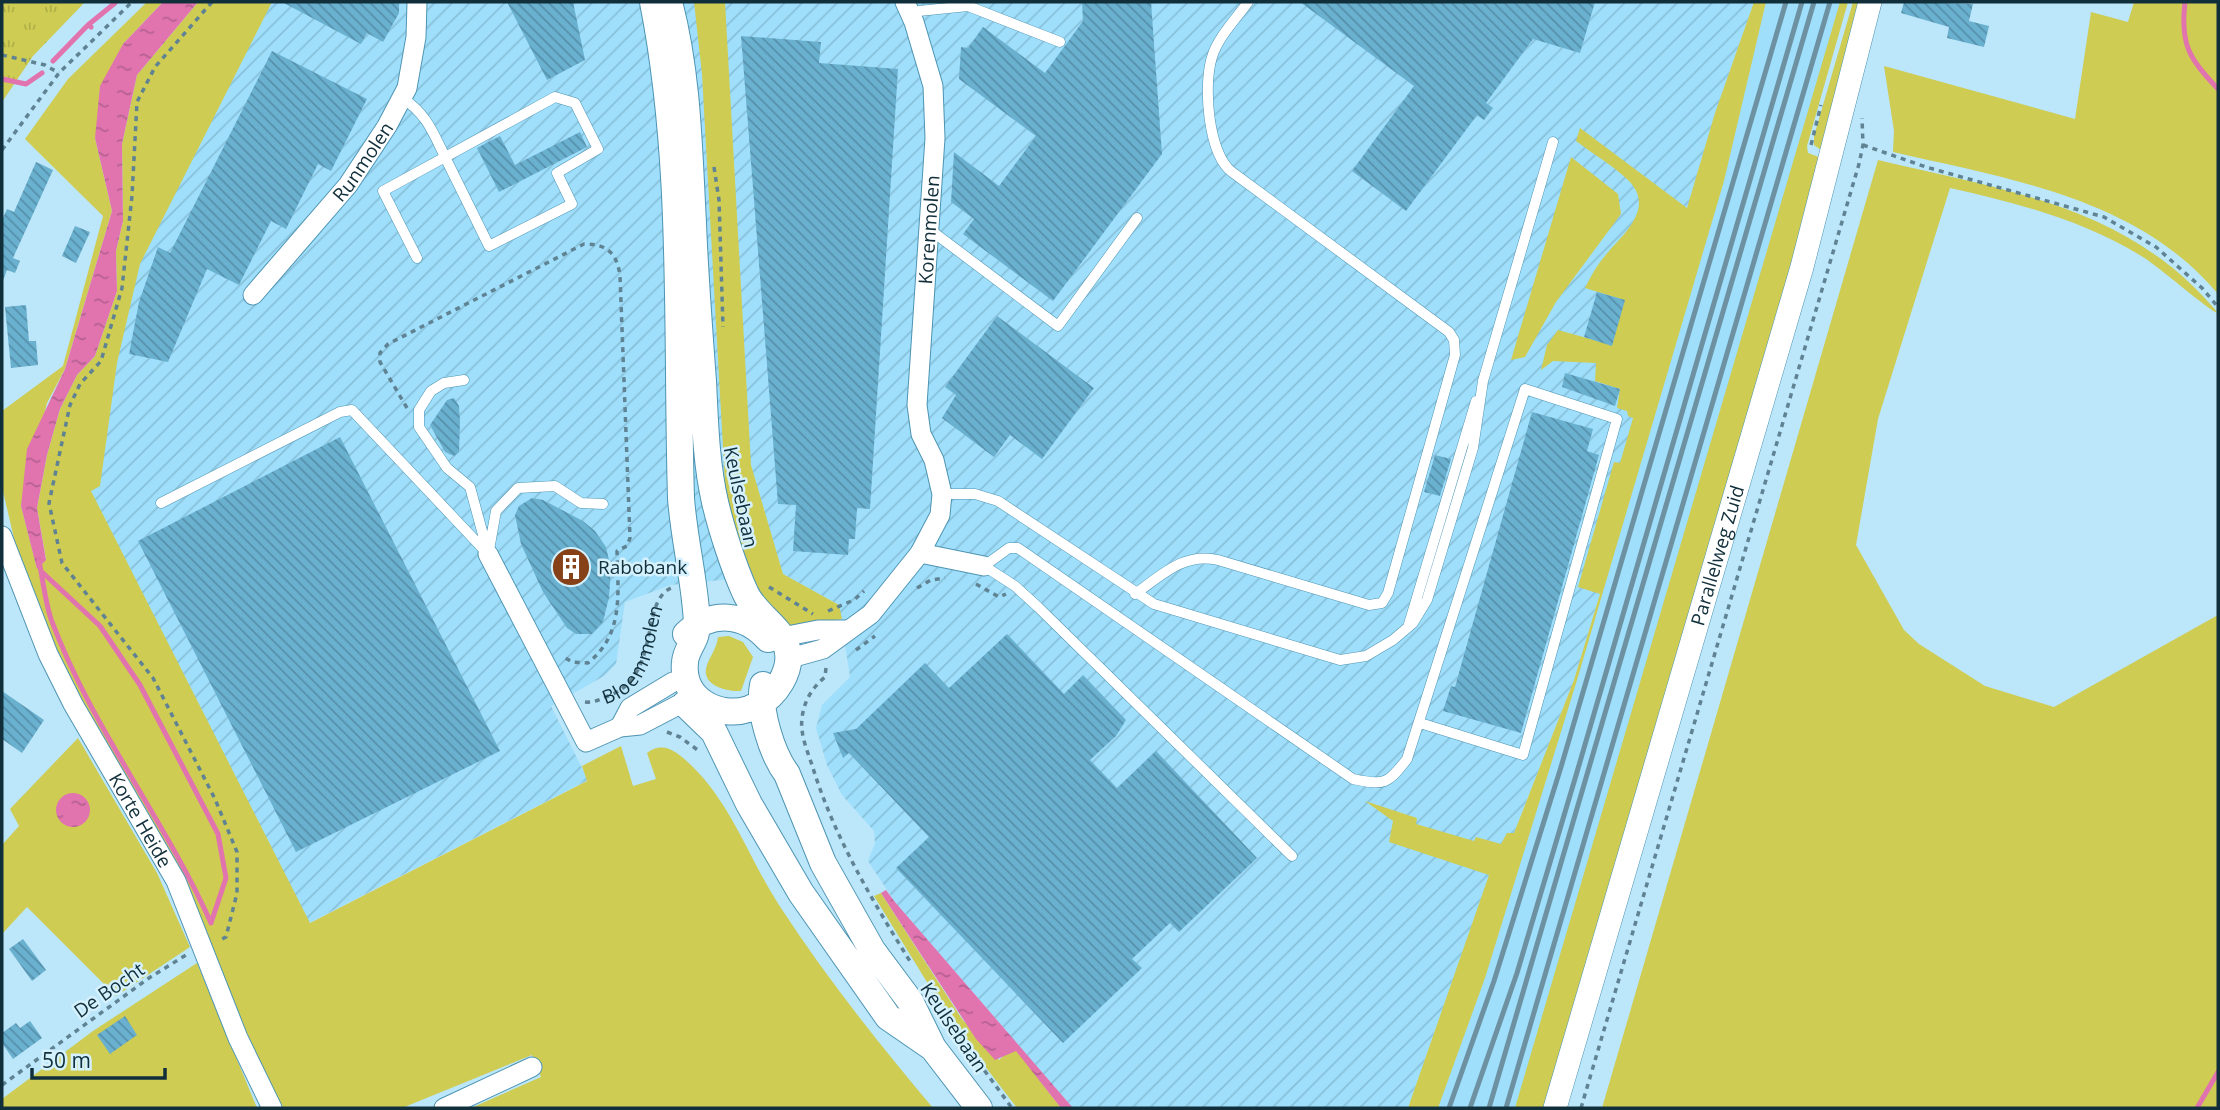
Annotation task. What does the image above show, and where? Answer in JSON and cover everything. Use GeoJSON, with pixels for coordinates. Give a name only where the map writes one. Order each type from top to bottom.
{"type":"FeatureCollection","features":[{"type":"Feature","properties":{"kind":"main road"},"geometry":{"type":"LineString","coordinates":[[653,2],[667,84],[672,146],[684,540],[689,553],[691,630]]}},
{"type":"Feature","properties":{"kind":"main road","name":"Keulsebaan"},"geometry":{"type":"LineString","coordinates":[[669,2],[686,103],[706,435],[713,492],[722,531],[720,548],[732,593],[749,614]]}},
{"type":"Feature","properties":{"kind":"main road"},"geometry":{"type":"LineString","coordinates":[[684,540],[678,554],[681,586],[691,630]]}},
{"type":"Feature","properties":{"kind":"main road"},"geometry":{"type":"LineString","coordinates":[[749,614],[779,645],[763,686],[767,698],[746,710],[695,703],[673,659],[691,630],[716,618],[749,614]]}},
{"type":"Feature","properties":{"kind":"main road","name":"Keulsebaan"},"geometry":{"type":"LineString","coordinates":[[767,698],[789,760],[787,775],[823,863],[872,950],[910,1001],[933,1048],[979,1108]]}},
{"type":"Feature","properties":{"kind":"main road","name":"Keulsebaan"},"geometry":{"type":"LineString","coordinates":[[695,703],[801,893],[888,1017],[933,1048]]}},
{"type":"Feature","properties":{"kind":"street","name":"Runmolen"},"geometry":{"type":"LineString","coordinates":[[253,295],[348,185],[402,98],[407,88],[414,50],[417,2]]}},
{"type":"Feature","properties":{"kind":"street","name":"Parallelweg Zuid"},"geometry":{"type":"LineString","coordinates":[[1555,1108],[1802,267],[1870,2]]}},
{"type":"Feature","properties":{"kind":"street","name":"Korenmolen"},"geometry":{"type":"LineString","coordinates":[[779,645],[820,638],[846,630],[871,614],[920,554],[940,515],[942,494],[934,460],[921,434],[917,405],[935,138],[933,86],[907,7]]}},
{"type":"Feature","properties":{"kind":"street","name":"Korte Heide"},"geometry":{"type":"LineString","coordinates":[[2,536],[18,583],[63,684],[176,881],[238,1038],[272,1108]]}},
{"type":"Feature","properties":{"kind":"street","name":"Bloemmolen"},"geometry":{"type":"LineString","coordinates":[[488,554],[586,742],[620,727],[630,708],[695,703]]}},
{"type":"Feature","properties":{"kind":"street"},"geometry":{"type":"LineString","coordinates":[[920,554],[984,566]]}},
{"type":"Feature","properties":{"kind":"street"},"geometry":{"type":"LineString","coordinates":[[444,1108],[532,1066]]}},
{"type":"Feature","properties":{"kind":"lane"},"geometry":{"type":"LineString","coordinates":[[1135,594],[1177,564],[1197,557],[1218,560],[1369,605],[1382,603],[1388,593],[1455,355],[1454,340],[1449,332],[1232,172],[1218,156],[1209,97],[1210,63],[1217,46],[1248,2]]}},
{"type":"Feature","properties":{"kind":"lane"},"geometry":{"type":"LineString","coordinates":[[907,7],[968,6],[1060,42]]}},
{"type":"Feature","properties":{"kind":"lane"},"geometry":{"type":"LineString","coordinates":[[402,98],[420,110],[445,157],[489,246],[572,204],[557,173],[598,149],[575,103],[555,97],[445,157],[383,191],[417,258]]}},
{"type":"Feature","properties":{"kind":"lane"},"geometry":{"type":"LineString","coordinates":[[942,494],[975,494],[998,501],[1135,594],[1174,612],[1340,660],[1366,656],[1408,629],[1421,612],[1437,573],[1473,448],[1483,381],[1553,142]]}},
{"type":"Feature","properties":{"kind":"lane"},"geometry":{"type":"LineString","coordinates":[[928,229],[1058,326],[1137,218]]}},
{"type":"Feature","properties":{"kind":"lane"},"geometry":{"type":"LineString","coordinates":[[464,380],[444,383],[431,391],[419,410],[419,427],[431,449],[447,468],[470,487],[488,554]]}},
{"type":"Feature","properties":{"kind":"lane"},"geometry":{"type":"LineString","coordinates":[[1292,856],[1015,586],[984,566],[1009,548],[1018,548],[1353,779],[1377,784],[1391,779],[1407,759],[1525,389],[1617,419],[1523,755],[1420,723]]}},
{"type":"Feature","properties":{"kind":"lane"},"geometry":{"type":"LineString","coordinates":[[161,503],[340,412],[352,410],[488,554]]}},
{"type":"Feature","properties":{"kind":"lane"},"geometry":{"type":"LineString","coordinates":[[488,554],[496,511],[518,488],[555,486],[581,503],[603,504]]}},
{"type":"Feature","properties":{"kind":"path"},"geometry":{"type":"LineString","coordinates":[[2,150],[58,73],[125,4],[132,2]]}},
{"type":"Feature","properties":{"kind":"path","name":"De Bocht"},"geometry":{"type":"LineString","coordinates":[[2,1085],[149,978],[202,947],[226,937],[237,893],[237,852],[215,799],[153,678],[62,563],[49,503],[69,405],[80,384],[101,361],[122,288],[132,196],[133,134],[137,102],[155,67],[212,2]]}},
{"type":"Feature","properties":{"kind":"path"},"geometry":{"type":"LineString","coordinates":[[2,55],[46,65],[58,73]]}},
{"type":"Feature","properties":{"kind":"path"},"geometry":{"type":"LineString","coordinates":[[1863,145],[1926,167],[2104,217],[2156,247],[2218,307]]}},
{"type":"Feature","properties":{"kind":"path"},"geometry":{"type":"LineString","coordinates":[[713,161],[719,200],[723,334]]}},
{"type":"Feature","properties":{"kind":"path","name":"Parallelweg Zuid"},"geometry":{"type":"LineString","coordinates":[[1581,1108],[1858,164]]}},
{"type":"Feature","properties":{"kind":"path"},"geometry":{"type":"LineString","coordinates":[[419,410],[404,407],[380,362],[380,352],[387,344],[584,244],[597,244],[611,251],[618,262],[620,276],[630,538],[627,546],[617,551],[619,612],[610,640],[588,663],[572,662],[532,639]]}},
{"type":"Feature","properties":{"kind":"path"},"geometry":{"type":"LineString","coordinates":[[914,591],[931,580],[947,577]]}},
{"type":"Feature","properties":{"kind":"path"},"geometry":{"type":"LineString","coordinates":[[967,580],[999,597],[1015,586]]}},
{"type":"Feature","properties":{"kind":"path"},"geometry":{"type":"LineString","coordinates":[[765,581],[820,638],[855,651],[877,634]]}},
{"type":"Feature","properties":{"kind":"path","name":"Bloemmolen"},"geometry":{"type":"LineString","coordinates":[[565,700],[593,702],[631,682],[639,672],[647,652],[657,603],[666,590],[681,586]]}},
{"type":"Feature","properties":{"kind":"path"},"geometry":{"type":"LineString","coordinates":[[820,638],[870,586]]}},
{"type":"Feature","properties":{"kind":"path","name":"Keulsebaan"},"geometry":{"type":"LineString","coordinates":[[820,638],[825,677],[813,687],[806,702],[802,732],[821,797],[851,862],[915,969]]}},
{"type":"Feature","properties":{"kind":"path","name":"Keulsebaan"},"geometry":{"type":"LineString","coordinates":[[937,1005],[1012,1108]]}},
{"type":"Feature","properties":{"kind":"shaded area"},"geometry":{"type":"Polygon","coordinates":[[[228,2],[1754,2],[1715,113],[1657,312],[1603,583],[1574,680],[1514,833],[1489,875],[1408,1108],[1073,1108],[895,902],[868,861],[875,843],[874,831],[842,795],[827,765],[816,728],[822,705],[850,677],[839,605],[783,574],[671,585],[625,602],[616,664],[604,676],[551,706],[588,780],[299,928],[83,499],[141,166],[228,2]]]}},
{"type":"Feature","properties":{"kind":"shaded area"},"geometry":{"type":"Polygon","coordinates":[[[1754,2],[1844,2],[1534,1108],[1408,1108],[1489,874],[1500,878],[1548,743],[1551,742],[1574,680],[1603,583],[1657,313],[1715,113],[1754,2]]]}},
{"type":"Feature","properties":{"kind":"green space"},"geometry":{"type":"Polygon","coordinates":[[[2,2],[85,2],[33,56],[2,102],[2,2]]]}},
{"type":"Feature","properties":{"kind":"green space"},"geometry":{"type":"Polygon","coordinates":[[[147,2],[163,2],[123,44],[95,138],[112,211],[65,369],[47,403],[21,506],[37,568],[46,559],[37,508],[47,455],[60,409],[77,375],[95,356],[117,291],[116,251],[123,221],[122,144],[137,75],[198,2],[272,2],[140,264],[117,363],[100,486],[91,491],[310,923],[587,781],[582,766],[621,746],[633,786],[656,779],[647,753],[653,749],[665,748],[676,753],[706,781],[729,815],[768,887],[815,958],[933,1108],[471,1108],[541,1077],[532,1055],[402,1108],[284,1108],[272,1091],[24,581],[2,487],[2,411],[63,366],[103,216],[25,139],[68,79],[147,2]]]}},
{"type":"Feature","properties":{"kind":"green space"},"geometry":{"type":"Polygon","coordinates":[[[694,2],[725,2],[751,465],[783,574],[839,605],[842,619],[803,626],[788,625],[760,606],[726,501],[702,74],[694,2]]]}},
{"type":"Feature","properties":{"kind":"green space"},"geometry":{"type":"Polygon","coordinates":[[[1754,2],[1766,2],[1724,181],[1577,680],[1485,978],[1438,1108],[1408,1108],[1489,875],[1389,842],[1393,821],[1365,801],[1417,818],[1416,824],[1474,841],[1476,837],[1501,844],[1507,833],[1514,833],[1574,680],[1600,594],[1578,587],[1614,462],[1620,463],[1633,418],[1628,416],[1627,411],[1617,408],[1620,389],[1595,381],[1596,363],[1553,361],[1541,370],[1547,345],[1558,330],[1612,345],[1624,300],[1585,288],[1602,260],[1635,219],[1638,210],[1639,200],[1629,181],[1576,141],[1580,128],[1687,208],[1715,113],[1754,2]]]}},
{"type":"Feature","properties":{"kind":"green space"},"geometry":{"type":"Polygon","coordinates":[[[1840,2],[1848,2],[1807,146],[1808,153],[1819,157],[1804,228],[1546,1108],[1515,1108],[1840,2]]]}},
{"type":"Feature","properties":{"kind":"green space"},"geometry":{"type":"Polygon","coordinates":[[[1853,2],[1862,2],[1821,150],[1814,145],[1814,136],[1853,2]]]}},
{"type":"Feature","properties":{"kind":"green space"},"geometry":{"type":"Polygon","coordinates":[[[2134,2],[2218,2],[2218,294],[2186,261],[2150,235],[2111,214],[2026,183],[1893,152],[1894,131],[1884,66],[2075,119],[2091,12],[2128,22],[2134,2]]]}},
{"type":"Feature","properties":{"kind":"green space"},"geometry":{"type":"Polygon","coordinates":[[[1571,157],[1618,194],[1621,214],[1556,302],[1525,357],[1511,360],[1571,157]]]}},
{"type":"Feature","properties":{"kind":"green space"},"geometry":{"type":"Polygon","coordinates":[[[1878,160],[2019,194],[2105,225],[2145,248],[2183,277],[2218,313],[2143,257],[2097,233],[2049,214],[1950,188],[1878,419],[1856,545],[1904,630],[1919,644],[1985,686],[2054,707],[2218,615],[2218,1108],[1602,1108],[1878,160]]]}},
{"type":"Feature","properties":{"kind":"green space"},"geometry":{"type":"Polygon","coordinates":[[[729,636],[743,642],[753,657],[741,691],[718,687],[706,675],[718,637],[729,636]]]}},
{"type":"Feature","properties":{"kind":"green space"},"geometry":{"type":"Polygon","coordinates":[[[78,738],[157,873],[190,947],[116,996],[27,907],[2,934],[2,845],[19,826],[10,809],[78,738]]]}},
{"type":"Feature","properties":{"kind":"green space"},"geometry":{"type":"Polygon","coordinates":[[[881,893],[962,1019],[999,1060],[1008,1052],[1016,1050],[1061,1108],[1017,1108],[954,1026],[874,896],[881,893]]]}},
{"type":"Feature","properties":{"kind":"green space"},"geometry":{"type":"Polygon","coordinates":[[[197,963],[257,1108],[2,1108],[2,1099],[93,1031],[197,963]]]}},
{"type":"Feature","properties":{"kind":"water"},"geometry":{"type":"Polygon","coordinates":[[[163,2],[198,2],[137,75],[122,144],[123,221],[116,251],[117,291],[95,356],[77,375],[60,409],[47,455],[37,508],[46,560],[37,569],[21,506],[27,449],[65,369],[112,211],[95,138],[100,86],[123,44],[163,2]]]}},
{"type":"Feature","properties":{"kind":"water"},"geometry":{"type":"Polygon","coordinates":[[[73,793],[85,798],[90,810],[85,822],[73,827],[61,822],[56,810],[61,798],[73,793]]]}},
{"type":"Feature","properties":{"kind":"water"},"geometry":{"type":"Polygon","coordinates":[[[886,890],[1073,1108],[1061,1108],[1016,1051],[995,1060],[976,1039],[881,893],[886,890]]]}},
{"type":"Feature","properties":{"kind":"building"},"geometry":{"type":"Polygon","coordinates":[[[282,2],[399,2],[399,13],[383,42],[367,33],[361,44],[282,2]]]}},
{"type":"Feature","properties":{"kind":"building"},"geometry":{"type":"Polygon","coordinates":[[[507,2],[573,2],[585,60],[547,80],[507,2]]]}},
{"type":"Feature","properties":{"kind":"building"},"geometry":{"type":"Polygon","coordinates":[[[1082,2],[1151,2],[1162,154],[1053,301],[963,234],[974,219],[951,202],[954,152],[999,186],[1036,136],[959,79],[961,47],[968,48],[983,27],[1045,73],[1083,21],[1082,2]]]}},
{"type":"Feature","properties":{"kind":"building"},"geometry":{"type":"Polygon","coordinates":[[[1300,2],[1595,2],[1580,53],[1533,39],[1486,103],[1493,108],[1484,120],[1477,115],[1406,211],[1352,171],[1414,86],[1300,2]]]}},
{"type":"Feature","properties":{"kind":"building"},"geometry":{"type":"Polygon","coordinates":[[[1904,2],[1973,4],[1969,21],[1989,26],[1984,47],[1947,38],[1949,27],[1901,13],[1904,2]]]}},
{"type":"Feature","properties":{"kind":"building"},"geometry":{"type":"Polygon","coordinates":[[[741,36],[821,42],[819,63],[898,69],[870,509],[857,508],[855,539],[849,539],[848,555],[793,551],[796,505],[778,504],[741,36]]]}},
{"type":"Feature","properties":{"kind":"building"},"geometry":{"type":"Polygon","coordinates":[[[272,51],[367,99],[331,171],[318,164],[286,229],[271,221],[239,285],[207,269],[168,362],[129,354],[139,302],[158,247],[170,253],[272,51]]]}},
{"type":"Feature","properties":{"kind":"building"},"geometry":{"type":"Polygon","coordinates":[[[580,132],[587,147],[499,192],[477,148],[500,136],[515,165],[580,132]]]}},
{"type":"Feature","properties":{"kind":"building"},"geometry":{"type":"Polygon","coordinates":[[[36,162],[53,170],[13,258],[20,261],[15,273],[7,270],[2,283],[2,220],[7,209],[14,212],[36,162]]]}},
{"type":"Feature","properties":{"kind":"building"},"geometry":{"type":"Polygon","coordinates":[[[75,226],[90,232],[76,263],[62,256],[75,226]]]}},
{"type":"Feature","properties":{"kind":"building"},"geometry":{"type":"Polygon","coordinates":[[[1597,292],[1625,300],[1612,346],[1584,337],[1597,292]]]}},
{"type":"Feature","properties":{"kind":"building"},"geometry":{"type":"Polygon","coordinates":[[[26,305],[29,341],[36,341],[38,365],[11,368],[5,307],[26,305]]]}},
{"type":"Feature","properties":{"kind":"building"},"geometry":{"type":"Polygon","coordinates":[[[997,316],[1094,388],[1042,459],[1010,435],[994,457],[942,418],[956,395],[945,387],[997,316]]]}},
{"type":"Feature","properties":{"kind":"building"},"geometry":{"type":"Polygon","coordinates":[[[1565,373],[1620,389],[1615,406],[1562,387],[1565,373]]]}},
{"type":"Feature","properties":{"kind":"building"},"geometry":{"type":"Polygon","coordinates":[[[454,398],[459,406],[460,422],[459,452],[454,456],[445,452],[430,425],[447,400],[454,398]]]}},
{"type":"Feature","properties":{"kind":"building"},"geometry":{"type":"Polygon","coordinates":[[[1532,412],[1593,429],[1587,451],[1599,455],[1521,733],[1443,711],[1451,686],[1455,687],[1532,412]]]}},
{"type":"Feature","properties":{"kind":"building"},"geometry":{"type":"Polygon","coordinates":[[[340,437],[500,751],[296,852],[138,541],[340,437]]]}},
{"type":"Feature","properties":{"kind":"building"},"geometry":{"type":"Polygon","coordinates":[[[1435,455],[1451,459],[1440,496],[1424,492],[1435,455]]]}},
{"type":"Feature","properties":{"kind":"building","name":"Rabobank"},"geometry":{"type":"Polygon","coordinates":[[[532,498],[543,500],[583,521],[595,531],[606,547],[611,569],[609,597],[603,622],[592,634],[576,634],[567,628],[543,592],[521,544],[515,515],[519,506],[532,498]]]}},
{"type":"Feature","properties":{"kind":"building"},"geometry":{"type":"Polygon","coordinates":[[[1007,634],[1064,694],[1083,675],[1126,720],[1116,736],[1090,760],[1117,788],[1156,751],[1257,858],[1179,932],[1170,923],[1132,959],[1142,968],[1063,1043],[896,868],[929,837],[849,753],[843,758],[833,733],[856,729],[925,663],[949,688],[1007,634]]]}},
{"type":"Feature","properties":{"kind":"building"},"geometry":{"type":"Polygon","coordinates":[[[2,691],[44,720],[22,753],[2,739],[2,691]]]}},
{"type":"Feature","properties":{"kind":"building"},"geometry":{"type":"Polygon","coordinates":[[[23,939],[46,970],[32,981],[9,949],[23,939]]]}},
{"type":"Feature","properties":{"kind":"building"},"geometry":{"type":"Polygon","coordinates":[[[125,1016],[137,1035],[110,1054],[97,1035],[125,1016]]]}},
{"type":"Feature","properties":{"kind":"building"},"geometry":{"type":"Polygon","coordinates":[[[30,1021],[42,1038],[13,1059],[2,1043],[2,1033],[16,1023],[20,1028],[30,1021]]]}},
{"type":"Feature","properties":{"kind":"waterway"},"geometry":{"type":"LineString","coordinates":[[2185,2],[2184,29],[2189,50],[2193,59],[2218,89]]}},
{"type":"Feature","properties":{"kind":"waterway"},"geometry":{"type":"LineString","coordinates":[[88,25],[115,3]]}},
{"type":"Feature","properties":{"kind":"waterway"},"geometry":{"type":"LineString","coordinates":[[53,61],[88,25],[91,27]]}},
{"type":"Feature","properties":{"kind":"waterway"},"geometry":{"type":"LineString","coordinates":[[2,79],[26,84],[42,73]]}},
{"type":"Feature","properties":{"kind":"waterway"},"geometry":{"type":"LineString","coordinates":[[39,561],[49,612],[67,659],[107,735],[172,846],[211,923]]}},
{"type":"Feature","properties":{"kind":"waterway"},"geometry":{"type":"LineString","coordinates":[[43,573],[100,626],[140,685],[218,834],[226,878],[211,923]]}},
{"type":"Feature","properties":{"kind":"waterway"},"geometry":{"type":"LineString","coordinates":[[2197,1108],[2218,1072]]}},
{"type":"Feature","properties":{"kind":"railway"},"geometry":{"type":"LineString","coordinates":[[1449,1108],[1494,981],[1561,767],[1786,2]]}},
{"type":"Feature","properties":{"kind":"railway"},"geometry":{"type":"LineString","coordinates":[[1470,1108],[1517,973],[1802,2]]}},
{"type":"Feature","properties":{"kind":"railway"},"geometry":{"type":"LineString","coordinates":[[1489,1108],[1814,2]]}},
{"type":"Feature","properties":{"kind":"railway"},"geometry":{"type":"LineString","coordinates":[[1506,1108],[1830,2]]}},
{"type":"Feature","properties":{"kind":"place","name":"Rabobank"},"geometry":{"type":"Point","coordinates":[571,567]}}]}
